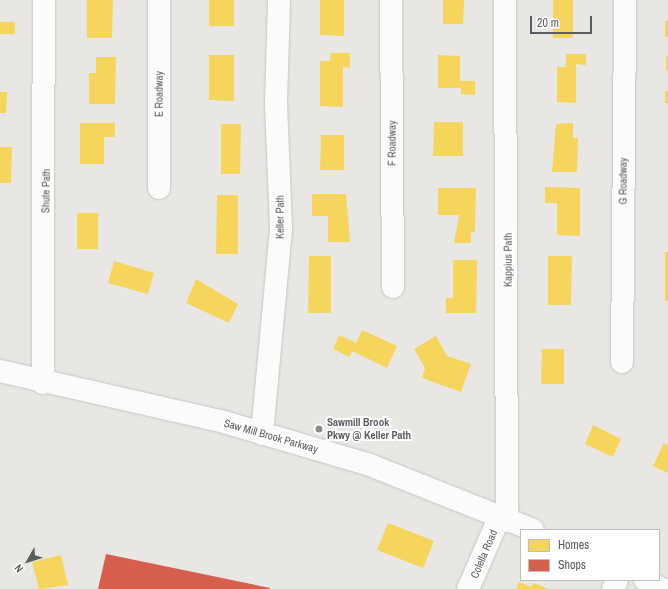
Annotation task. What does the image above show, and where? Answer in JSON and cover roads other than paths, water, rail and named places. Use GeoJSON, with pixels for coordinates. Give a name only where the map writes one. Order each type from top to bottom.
{"type":"FeatureCollection","features":[{"type":"Feature","properties":{"kind":"street","name":"Shute Path"},"geometry":{"type":"LineString","coordinates":[[44,0],[44,383]]}},
{"type":"Feature","properties":{"kind":"street","name":"E Roadway"},"geometry":{"type":"LineString","coordinates":[[159,0],[159,188]]}},
{"type":"Feature","properties":{"kind":"street","name":"Keller Path"},"geometry":{"type":"LineString","coordinates":[[262,434],[282,228],[276,102],[279,0]]}},
{"type":"Feature","properties":{"kind":"street","name":"F Roadway"},"geometry":{"type":"LineString","coordinates":[[391,0],[393,287]]}},
{"type":"Feature","properties":{"kind":"street","name":"Kappius Path"},"geometry":{"type":"LineString","coordinates":[[503,519],[505,0]]}},
{"type":"Feature","properties":{"kind":"street","name":"G Roadway"},"geometry":{"type":"LineString","coordinates":[[622,362],[625,0]]}},
{"type":"Feature","properties":{"kind":"street","name":"Saw Mill Brook Parkway"},"geometry":{"type":"LineString","coordinates":[[0,371],[44,383],[262,434],[370,465],[530,529]]}},
{"type":"Feature","properties":{"kind":"street","name":"Colella Road"},"geometry":{"type":"LineString","coordinates":[[468,589],[503,519]]}},
{"type":"Feature","properties":{"kind":"street"},"geometry":{"type":"LineString","coordinates":[[647,581],[662,589]]}},
{"type":"Feature","properties":{"kind":"place","name":"Sawmill Brook Pkwy @ Keller Path"},"geometry":{"type":"Point","coordinates":[319,429]}}]}
